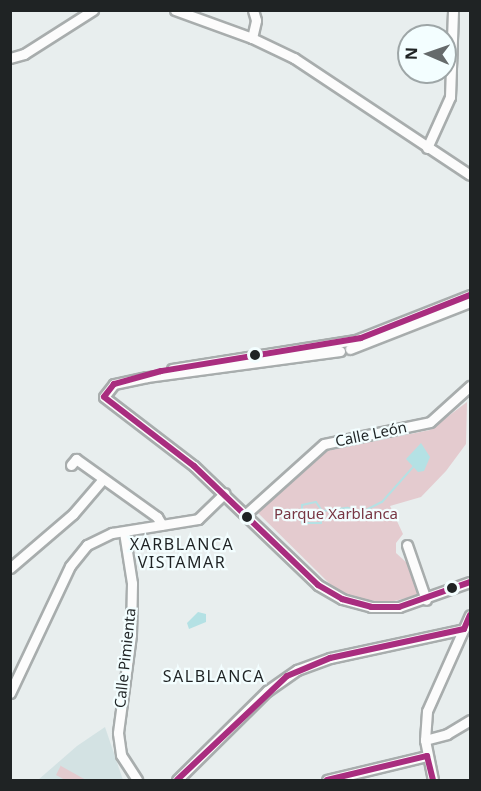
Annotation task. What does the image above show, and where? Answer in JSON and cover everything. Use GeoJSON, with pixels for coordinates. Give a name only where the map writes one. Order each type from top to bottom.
{"type":"FeatureCollection","features":[{"type":"Feature","properties":{"kind":"street"},"geometry":{"type":"LineString","coordinates":[[10,58],[55,37],[93,10]]}},
{"type":"Feature","properties":{"kind":"street"},"geometry":{"type":"LineString","coordinates":[[175,10],[252,38],[294,58],[427,148],[471,174]]}},
{"type":"Feature","properties":{"kind":"street"},"geometry":{"type":"LineString","coordinates":[[252,38],[256,20],[253,10]]}},
{"type":"Feature","properties":{"kind":"street"},"geometry":{"type":"LineString","coordinates":[[427,148],[450,97],[453,10]]}},
{"type":"Feature","properties":{"kind":"street"},"geometry":{"type":"LineString","coordinates":[[345,346],[471,295]]}},
{"type":"Feature","properties":{"kind":"street"},"geometry":{"type":"LineString","coordinates":[[471,302],[345,346],[147,377],[114,384],[104,393],[108,405],[225,492],[314,580],[342,599],[390,608],[426,600],[471,582]]}},
{"type":"Feature","properties":{"kind":"street","name":"Calle León"},"geometry":{"type":"LineString","coordinates":[[247,513],[324,444],[430,422],[471,386]]}},
{"type":"Feature","properties":{"kind":"street"},"geometry":{"type":"LineString","coordinates":[[71,465],[76,459],[157,517],[162,525]]}},
{"type":"Feature","properties":{"kind":"street"},"geometry":{"type":"LineString","coordinates":[[10,568],[73,514],[103,478]]}},
{"type":"Feature","properties":{"kind":"street"},"geometry":{"type":"LineString","coordinates":[[10,693],[77,555],[99,538],[205,515],[225,492]]}},
{"type":"Feature","properties":{"kind":"street","name":"Calle Pimienta"},"geometry":{"type":"LineString","coordinates":[[124,532],[132,583],[131,635],[118,733],[121,755],[136,780]]}},
{"type":"Feature","properties":{"kind":"street"},"geometry":{"type":"LineString","coordinates":[[407,545],[426,600]]}},
{"type":"Feature","properties":{"kind":"street"},"geometry":{"type":"LineString","coordinates":[[433,780],[424,740],[429,704],[470,616]]}},
{"type":"Feature","properties":{"kind":"street"},"geometry":{"type":"LineString","coordinates":[[177,780],[267,691],[297,670],[330,658],[464,629]]}},
{"type":"Feature","properties":{"kind":"street"},"geometry":{"type":"LineString","coordinates":[[424,740],[447,734],[471,720]]}},
{"type":"Feature","properties":{"kind":"street"},"geometry":{"type":"LineString","coordinates":[[327,780],[427,756]]}},
{"type":"Feature","properties":{"kind":"shaded area"},"geometry":{"type":"Polygon","coordinates":[[[105,727],[123,780],[38,780],[77,746],[105,727]]]}},
{"type":"Feature","properties":{"kind":"green space","name":"Parque Xarblanca"},"geometry":{"type":"Polygon","coordinates":[[[467,402],[466,444],[446,471],[421,497],[390,506],[403,534],[396,543],[396,553],[407,563],[419,595],[390,602],[363,600],[336,590],[258,513],[322,452],[430,430],[467,402]]]}},
{"type":"Feature","properties":{"kind":"green space"},"geometry":{"type":"Polygon","coordinates":[[[61,765],[86,780],[65,780],[56,775],[61,765]]]}},
{"type":"Feature","properties":{"kind":"water"},"geometry":{"type":"Polygon","coordinates":[[[421,443],[430,457],[424,471],[418,472],[406,459],[421,443]]]}},
{"type":"Feature","properties":{"kind":"water"},"geometry":{"type":"Polygon","coordinates":[[[198,612],[206,614],[206,622],[189,629],[187,623],[198,612]]]}},
{"type":"Feature","properties":{"kind":"waterway"},"geometry":{"type":"LineString","coordinates":[[322,511],[321,523],[302,523],[302,505],[316,502],[322,511],[348,508],[362,512],[382,502],[413,467]]}},
{"type":"Feature","properties":{"kind":"transit line"},"geometry":{"type":"LineString","coordinates":[[470,295],[361,338],[161,371],[114,384],[104,397],[194,466],[318,585],[342,599],[371,607],[399,607],[470,582]]}},
{"type":"Feature","properties":{"kind":"transit line"},"geometry":{"type":"LineString","coordinates":[[177,780],[287,676],[330,658],[464,629],[470,615]]}},
{"type":"Feature","properties":{"kind":"transit line"},"geometry":{"type":"LineString","coordinates":[[327,780],[427,756],[433,780]]}},
{"type":"Feature","properties":{"kind":"district","name":"XARBLANCA VISTAMAR"},"geometry":{"type":"Point","coordinates":[182,553]}},
{"type":"Feature","properties":{"kind":"district","name":"SALBLANCA"},"geometry":{"type":"Point","coordinates":[214,676]}}]}
